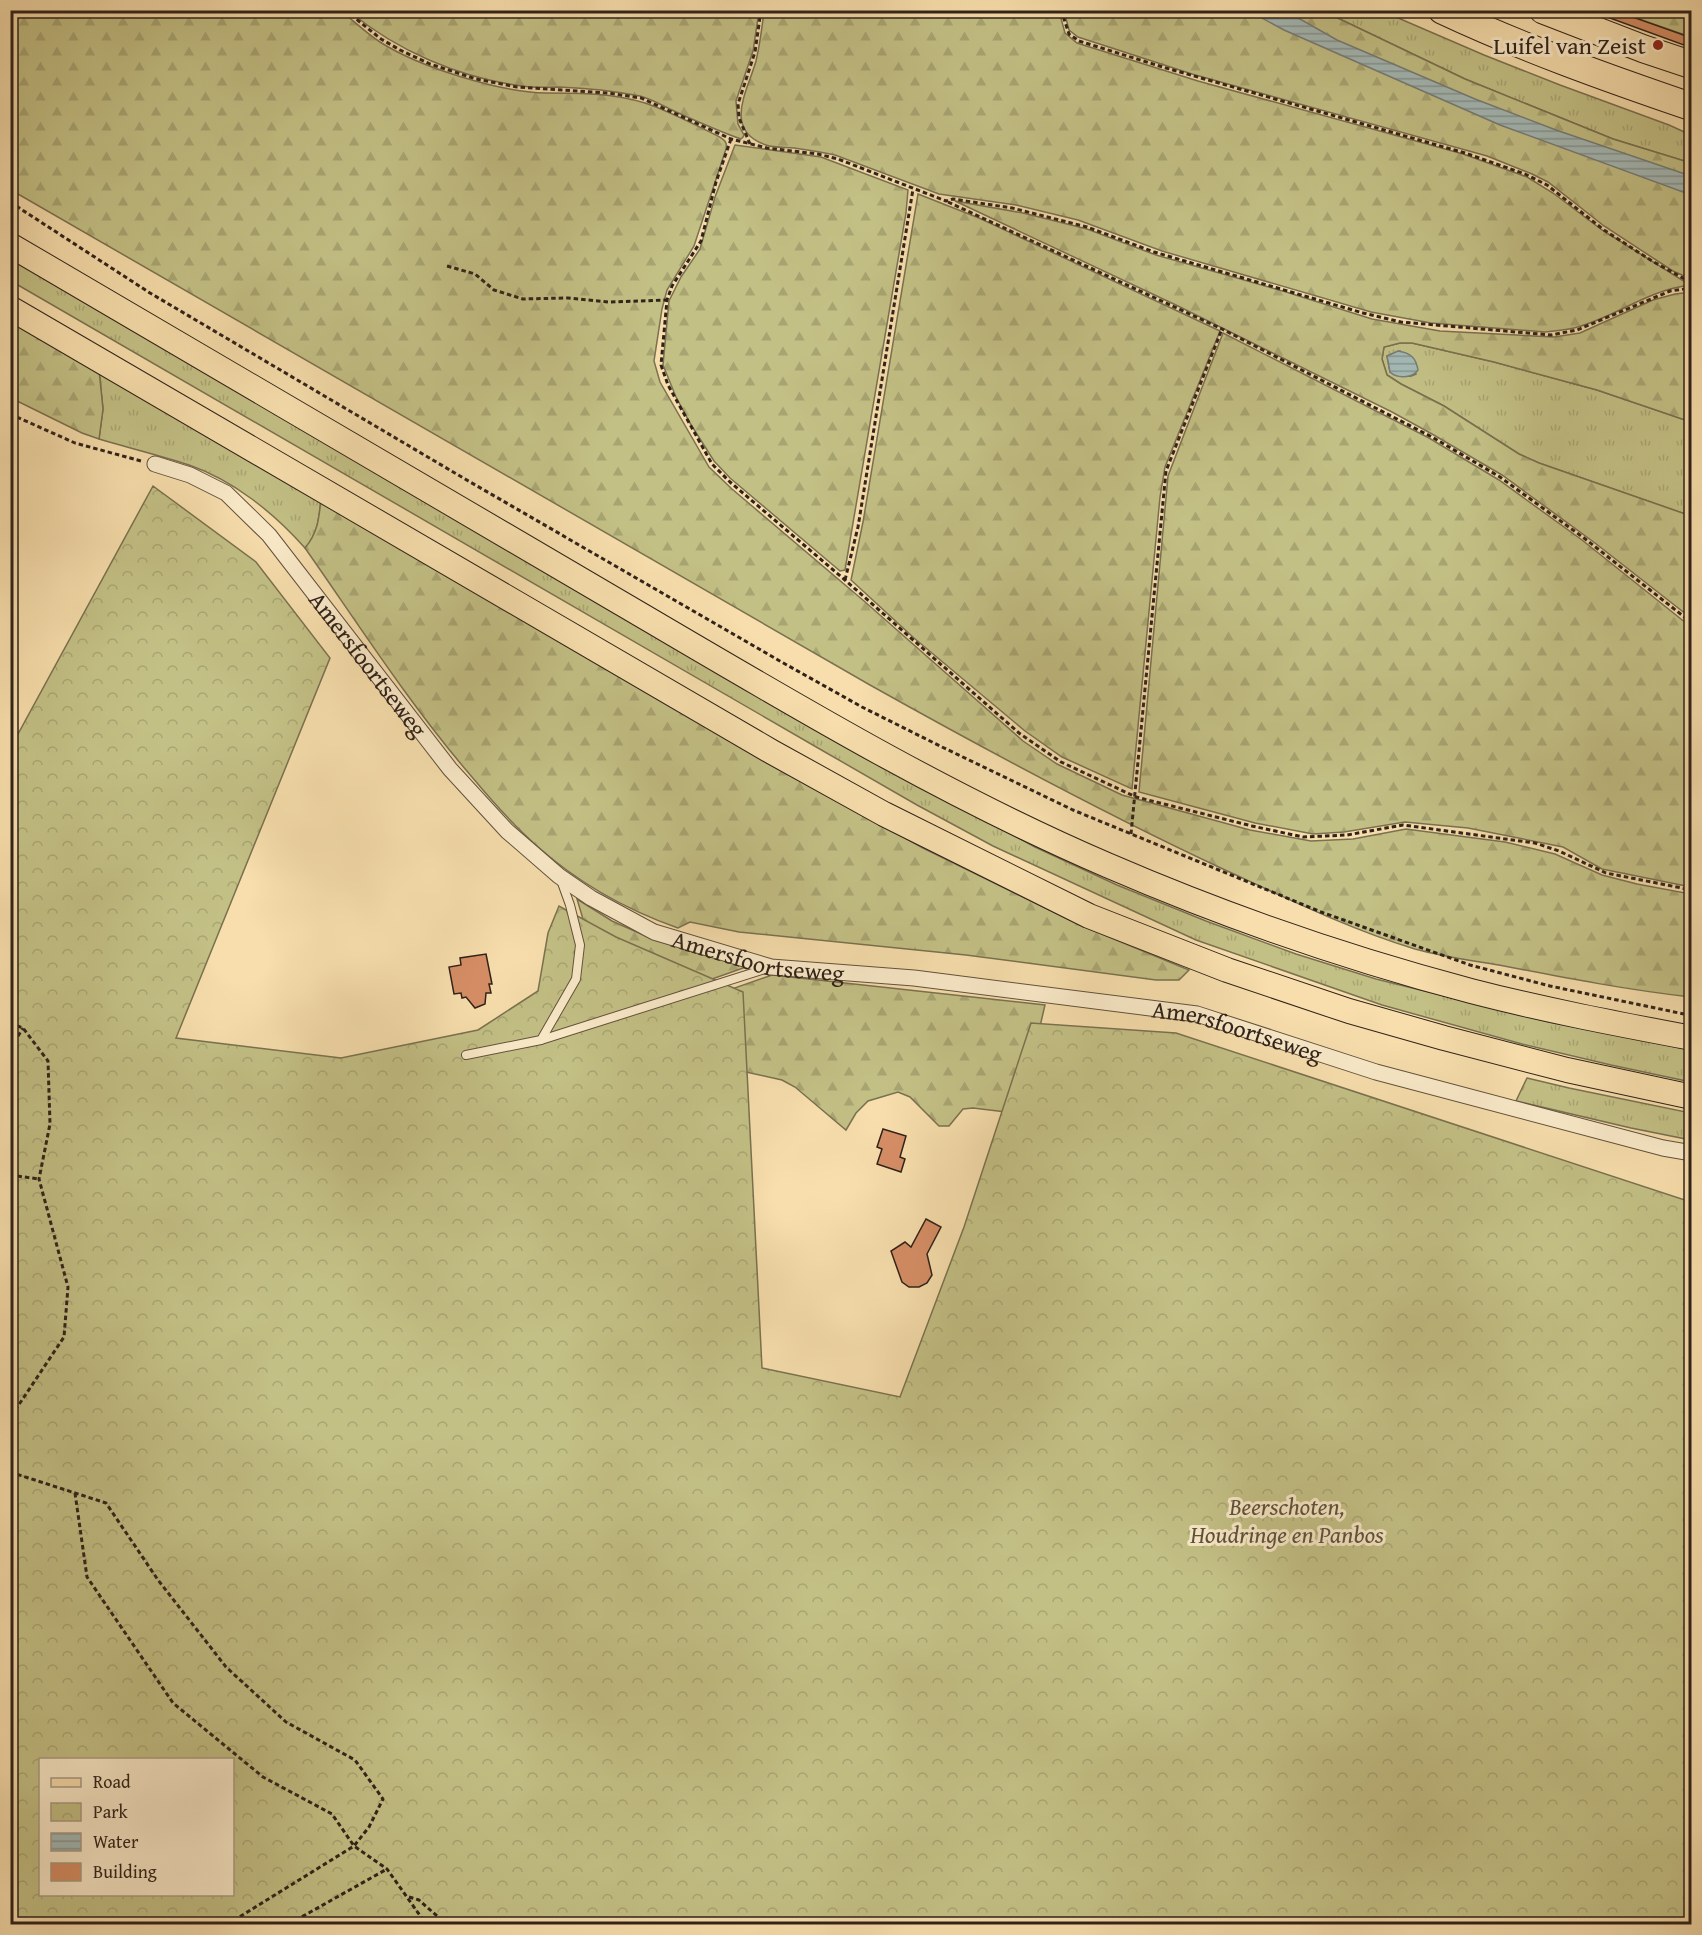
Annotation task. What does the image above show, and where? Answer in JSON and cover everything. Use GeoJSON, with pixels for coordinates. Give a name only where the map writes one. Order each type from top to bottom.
{"type":"FeatureCollection","features":[{"type":"Feature","properties":{"kind":"highway"},"geometry":{"type":"LineString","coordinates":[[1442,10],[1528,48],[1692,107]]}},
{"type":"Feature","properties":{"kind":"highway"},"geometry":{"type":"LineString","coordinates":[[1543,10],[1692,65]]}},
{"type":"Feature","properties":{"kind":"main road"},"geometry":{"type":"LineString","coordinates":[[10,245],[851,738],[1003,817],[1106,865],[1252,923],[1376,964],[1473,992],[1587,1018],[1692,1038]]}},
{"type":"Feature","properties":{"kind":"main road"},"geometry":{"type":"LineString","coordinates":[[10,308],[772,752],[884,814],[1089,916],[1227,970],[1349,1011],[1567,1070],[1692,1097]]}},
{"type":"Feature","properties":{"kind":"street","name":"Amersfoortseweg"},"geometry":{"type":"LineString","coordinates":[[154,464],[190,475],[226,493],[269,534],[450,769],[507,831],[559,876],[591,898],[654,932],[771,967],[914,978],[1197,1014],[1376,1072],[1663,1148],[1692,1153]]}},
{"type":"Feature","properties":{"kind":"lane"},"geometry":{"type":"LineString","coordinates":[[541,1040],[576,979],[580,945],[570,904],[559,876]]}},
{"type":"Feature","properties":{"kind":"lane"},"geometry":{"type":"LineString","coordinates":[[466,1055],[541,1040],[771,967]]}},
{"type":"Feature","properties":{"kind":"path"},"geometry":{"type":"LineString","coordinates":[[345,10],[381,39],[430,64],[476,79],[517,87],[608,93],[641,98],[731,139],[767,148],[818,154],[838,159],[946,201],[1222,329],[1422,432],[1500,477],[1584,538],[1692,623]]}},
{"type":"Feature","properties":{"kind":"path"},"geometry":{"type":"LineString","coordinates":[[750,144],[739,118],[738,104],[755,52],[761,10]]}},
{"type":"Feature","properties":{"kind":"path"},"geometry":{"type":"LineString","coordinates":[[1060,10],[1069,34],[1079,41],[1188,75],[1465,153],[1525,174],[1547,185],[1604,230],[1692,283]]}},
{"type":"Feature","properties":{"kind":"path"},"geometry":{"type":"LineString","coordinates":[[731,139],[716,182],[701,241],[672,286],[667,300],[661,364],[668,386],[712,464],[730,482],[846,580],[1019,734],[1061,762],[1136,797],[1252,826],[1303,837],[1347,835],[1403,825],[1535,843],[1559,851],[1606,873],[1692,890]]}},
{"type":"Feature","properties":{"kind":"path"},"geometry":{"type":"LineString","coordinates":[[846,580],[860,515],[913,189]]}},
{"type":"Feature","properties":{"kind":"path"},"geometry":{"type":"LineString","coordinates":[[946,201],[953,199],[1012,208],[1087,227],[1154,252],[1401,322],[1551,335],[1577,330],[1670,291],[1692,288]]}},
{"type":"Feature","properties":{"kind":"path"},"geometry":{"type":"LineString","coordinates":[[10,202],[150,293],[617,568],[862,707],[1072,810],[1321,912],[1470,965],[1550,986],[1692,1015]]}},
{"type":"Feature","properties":{"kind":"path"},"geometry":{"type":"LineString","coordinates":[[447,266],[475,274],[494,290],[523,299],[568,298],[608,302],[667,300]]}},
{"type":"Feature","properties":{"kind":"path"},"geometry":{"type":"LineString","coordinates":[[1131,835],[1166,471],[1222,329]]}},
{"type":"Feature","properties":{"kind":"path"},"geometry":{"type":"LineString","coordinates":[[10,414],[75,443],[154,464]]}},
{"type":"Feature","properties":{"kind":"path"},"geometry":{"type":"LineString","coordinates":[[10,1023],[23,1028],[48,1061],[50,1124],[39,1179],[68,1287],[64,1337],[10,1418]]}},
{"type":"Feature","properties":{"kind":"path"},"geometry":{"type":"LineString","coordinates":[[10,1049],[23,1028]]}},
{"type":"Feature","properties":{"kind":"path"},"geometry":{"type":"LineString","coordinates":[[10,1175],[39,1179]]}},
{"type":"Feature","properties":{"kind":"path"},"geometry":{"type":"LineString","coordinates":[[10,1472],[106,1503],[158,1580],[226,1667],[285,1722],[355,1760],[383,1798],[369,1827],[354,1846],[228,1924]]}},
{"type":"Feature","properties":{"kind":"path"},"geometry":{"type":"LineString","coordinates":[[75,1492],[87,1576],[173,1703],[263,1777],[332,1814],[354,1846],[387,1869],[426,1924]]}},
{"type":"Feature","properties":{"kind":"path"},"geometry":{"type":"LineString","coordinates":[[290,1924],[387,1869]]}},
{"type":"Feature","properties":{"kind":"path"},"geometry":{"type":"LineString","coordinates":[[408,1896],[419,1899],[446,1924]]}},
{"type":"Feature","properties":{"kind":"green space"},"geometry":{"type":"Polygon","coordinates":[[[10,11],[341,11],[375,38],[396,51],[437,69],[483,83],[527,92],[621,97],[663,110],[721,138],[726,142],[726,149],[694,246],[667,290],[654,361],[660,382],[709,467],[732,489],[1023,741],[1057,764],[1122,795],[1250,830],[1311,841],[1353,839],[1406,829],[1505,842],[1555,854],[1602,875],[1691,894],[1691,997],[1597,983],[1448,957],[1415,949],[1318,912],[1178,848],[1045,780],[870,685],[11,190],[10,11]]]}},
{"type":"Feature","properties":{"kind":"green space"},"geometry":{"type":"Polygon","coordinates":[[[349,11],[759,11],[753,51],[736,101],[738,124],[744,135],[741,139],[732,136],[640,96],[589,89],[527,87],[476,77],[408,50],[349,11]]]}},
{"type":"Feature","properties":{"kind":"green space"},"geometry":{"type":"Polygon","coordinates":[[[764,11],[1059,11],[1065,33],[1077,43],[1198,81],[1463,154],[1527,177],[1553,193],[1602,230],[1690,285],[1658,293],[1589,324],[1564,330],[1545,332],[1431,323],[1371,312],[1162,251],[1078,220],[1016,205],[939,194],[835,155],[766,145],[753,138],[745,130],[741,119],[744,96],[756,61],[764,11]]]}},
{"type":"Feature","properties":{"kind":"green space"},"geometry":{"type":"Polygon","coordinates":[[[1064,11],[1323,11],[1465,79],[1613,139],[1691,163],[1691,279],[1673,271],[1604,226],[1548,182],[1532,174],[1487,156],[1192,74],[1078,37],[1069,30],[1064,11]]]}},
{"type":"Feature","properties":{"kind":"green space"},"geometry":{"type":"Polygon","coordinates":[[[1323,11],[1382,11],[1484,55],[1669,125],[1691,135],[1691,163],[1613,139],[1465,79],[1323,11]]]}},
{"type":"Feature","properties":{"kind":"green space"},"geometry":{"type":"Polygon","coordinates":[[[1616,11],[1691,11],[1691,37],[1624,14],[1616,11]]]}},
{"type":"Feature","properties":{"kind":"green space"},"geometry":{"type":"Polygon","coordinates":[[[735,145],[821,157],[908,190],[845,570],[840,571],[730,478],[714,461],[676,397],[663,365],[669,301],[681,277],[700,249],[715,197],[735,145]]]}},
{"type":"Feature","properties":{"kind":"green space"},"geometry":{"type":"Polygon","coordinates":[[[918,194],[979,218],[1220,331],[1165,467],[1160,497],[1132,789],[1062,757],[1025,731],[914,638],[851,580],[863,522],[918,194]]]}},
{"type":"Feature","properties":{"kind":"green space"},"geometry":{"type":"Polygon","coordinates":[[[955,201],[1023,213],[1087,229],[1156,255],[1372,319],[1440,331],[1554,337],[1580,333],[1653,300],[1691,292],[1691,422],[1597,390],[1412,343],[1384,347],[1382,359],[1387,375],[1444,406],[1519,454],[1691,516],[1691,618],[1595,543],[1502,475],[1432,434],[1178,306],[955,201]]]}},
{"type":"Feature","properties":{"kind":"green space"},"geometry":{"type":"Polygon","coordinates":[[[11,258],[960,806],[1035,847],[1117,885],[1206,921],[1296,954],[1376,979],[1549,1022],[1691,1050],[1691,1082],[1522,1044],[1382,1005],[1196,940],[993,846],[917,805],[11,281],[11,258]]]}},
{"type":"Feature","properties":{"kind":"green space"},"geometry":{"type":"Polygon","coordinates":[[[11,320],[99,370],[103,409],[99,439],[11,398],[11,320]]]}},
{"type":"Feature","properties":{"kind":"green space"},"geometry":{"type":"Polygon","coordinates":[[[1223,333],[1429,438],[1499,480],[1582,540],[1691,627],[1691,887],[1602,869],[1563,847],[1468,828],[1405,822],[1344,832],[1313,834],[1255,823],[1139,792],[1168,476],[1223,333]]]}},
{"type":"Feature","properties":{"kind":"green space"},"geometry":{"type":"Polygon","coordinates":[[[1412,343],[1494,362],[1597,390],[1691,422],[1691,516],[1519,454],[1444,406],[1387,375],[1382,359],[1384,347],[1412,343]],[[1400,351],[1387,356],[1390,372],[1403,376],[1416,374],[1400,351]]]}},
{"type":"Feature","properties":{"kind":"green space"},"geometry":{"type":"Polygon","coordinates":[[[99,370],[321,499],[315,531],[305,548],[266,510],[221,479],[189,465],[99,439],[103,409],[99,370]]]}},
{"type":"Feature","properties":{"kind":"green space","name":"Beerschoten, Houdringe en Panbos"},"geometry":{"type":"Polygon","coordinates":[[[153,486],[256,562],[330,658],[176,1038],[341,1058],[478,1030],[538,991],[548,933],[559,906],[616,937],[743,992],[762,1368],[900,1397],[964,1227],[1031,1023],[1176,1033],[1691,1202],[1692,1391],[1685,1434],[1692,1436],[1691,1924],[11,1924],[11,747],[153,486]]]}},
{"type":"Feature","properties":{"kind":"green space"},"geometry":{"type":"Polygon","coordinates":[[[321,499],[795,777],[923,848],[1080,925],[1189,970],[1179,980],[1156,980],[966,955],[739,932],[690,922],[678,928],[622,904],[569,872],[528,838],[487,795],[427,722],[305,548],[315,531],[321,499]]]}},
{"type":"Feature","properties":{"kind":"green space"},"geometry":{"type":"Polygon","coordinates":[[[577,899],[612,921],[655,940],[746,967],[698,984],[588,936],[577,899]]]}},
{"type":"Feature","properties":{"kind":"green space"},"geometry":{"type":"Polygon","coordinates":[[[772,975],[1045,1005],[1022,1103],[1006,1112],[963,1109],[949,1126],[939,1126],[910,1097],[898,1092],[868,1101],[856,1113],[846,1130],[795,1087],[782,1080],[678,1057],[703,999],[772,975]]]}},
{"type":"Feature","properties":{"kind":"green space"},"geometry":{"type":"Polygon","coordinates":[[[1527,1078],[1691,1113],[1691,1140],[1516,1101],[1527,1078]]]}},
{"type":"Feature","properties":{"kind":"water"},"geometry":{"type":"Polygon","coordinates":[[[1249,11],[1286,11],[1337,40],[1475,99],[1556,130],[1691,176],[1691,195],[1500,125],[1284,30],[1249,11]]]}},
{"type":"Feature","properties":{"kind":"water"},"geometry":{"type":"Polygon","coordinates":[[[1398,351],[1414,359],[1418,370],[1416,373],[1401,377],[1390,372],[1387,356],[1398,351]]]}},
{"type":"Feature","properties":{"kind":"building"},"geometry":{"type":"Polygon","coordinates":[[[1588,10],[1613,10],[1692,38],[1692,48],[1588,10]]]}},
{"type":"Feature","properties":{"kind":"building"},"geometry":{"type":"Polygon","coordinates":[[[486,954],[492,984],[489,984],[491,993],[486,993],[485,1004],[475,1008],[466,997],[462,998],[461,993],[454,994],[449,967],[461,965],[460,958],[486,954]]]}},
{"type":"Feature","properties":{"kind":"building"},"geometry":{"type":"Polygon","coordinates":[[[883,1129],[906,1136],[900,1157],[905,1159],[901,1172],[877,1164],[882,1149],[877,1147],[883,1129]]]}},
{"type":"Feature","properties":{"kind":"building"},"geometry":{"type":"Polygon","coordinates":[[[926,1219],[941,1227],[927,1254],[932,1275],[927,1283],[919,1287],[909,1287],[902,1282],[891,1251],[905,1242],[911,1247],[926,1219]]]}},
{"type":"Feature","properties":{"kind":"place","name":"Luifel van Zeist"},"geometry":{"type":"Point","coordinates":[1658,45]}}]}
